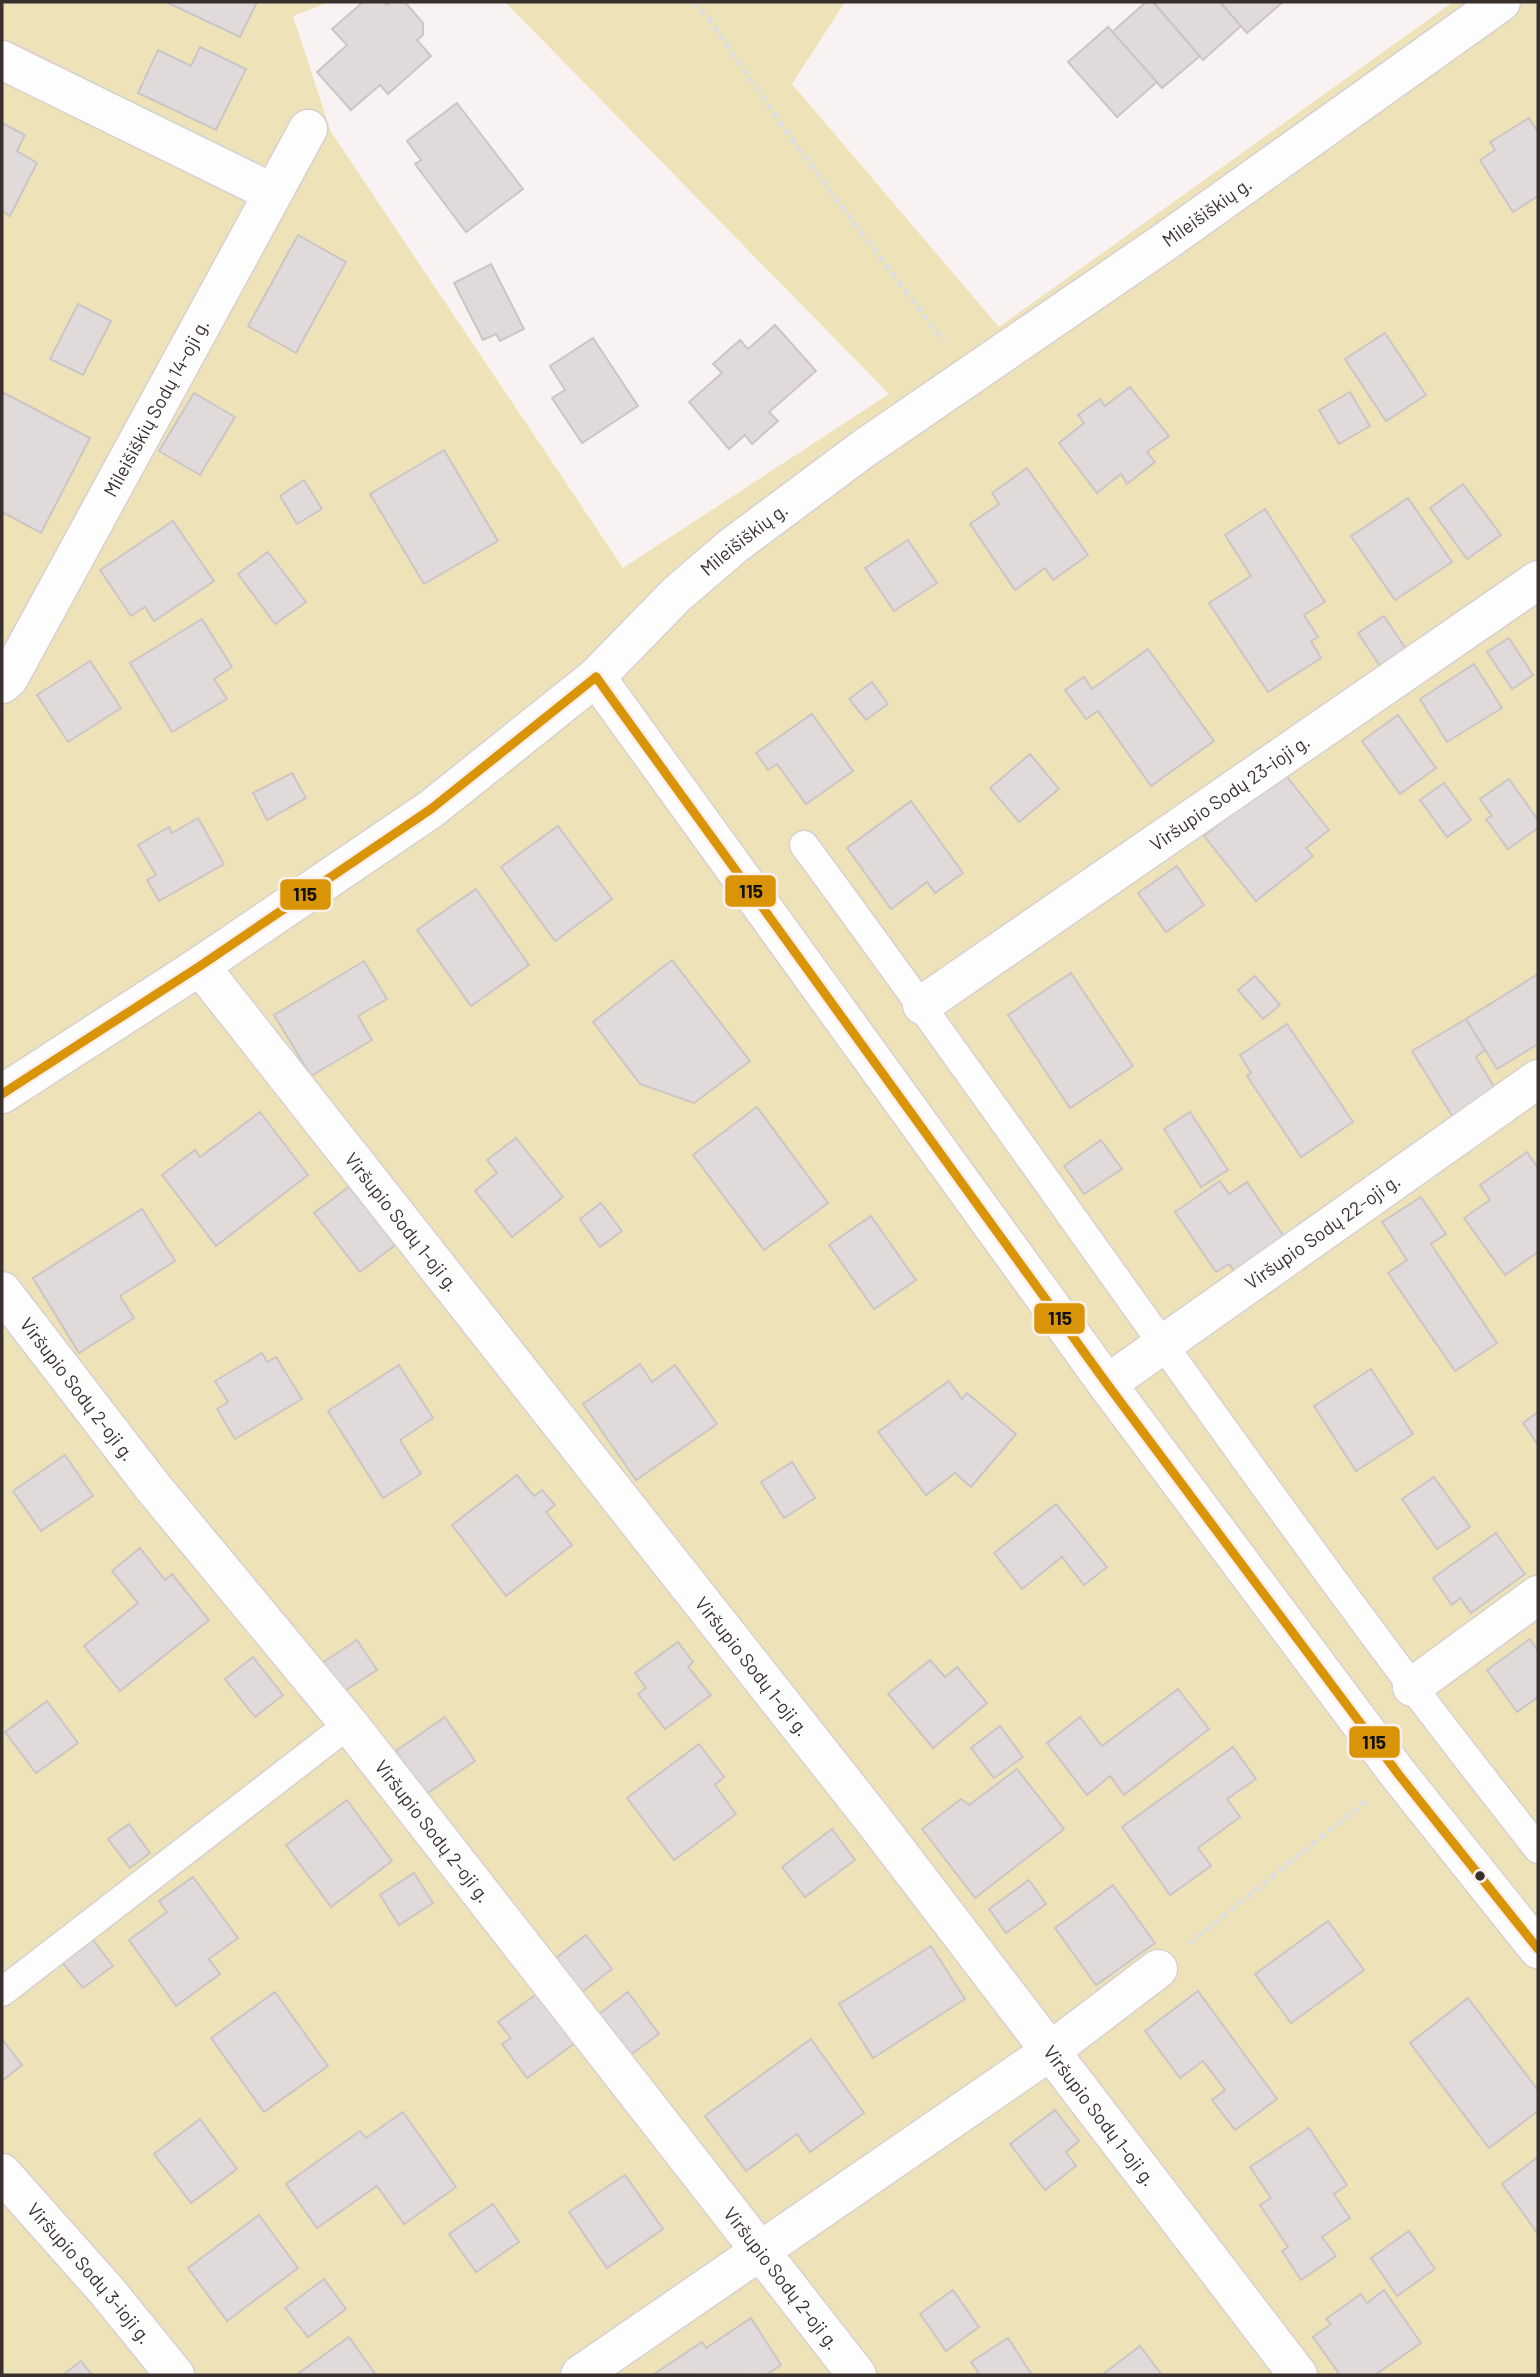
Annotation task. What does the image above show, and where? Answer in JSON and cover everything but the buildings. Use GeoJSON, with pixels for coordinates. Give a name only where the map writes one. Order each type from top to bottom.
{"type":"FeatureCollection","features":[{"type":"Feature","properties":{"kind":"street","name":"Mileišiškių g."},"geometry":{"type":"LineString","coordinates":[[2,1094],[200,966],[431,809],[596,677],[677,594],[733,546],[863,449],[1166,241],[1501,2]]}},
{"type":"Feature","properties":{"kind":"street"},"geometry":{"type":"LineString","coordinates":[[2,60],[273,193]]}},
{"type":"Feature","properties":{"kind":"street","name":"Mileišiškių Sodų 14-oji g."},"geometry":{"type":"LineString","coordinates":[[2,684],[9,678],[308,128]]}},
{"type":"Feature","properties":{"kind":"street","name":"Viršupio Sodų 23-ioji g."},"geometry":{"type":"LineString","coordinates":[[922,1005],[1538,580]]}},
{"type":"Feature","properties":{"kind":"street"},"geometry":{"type":"LineString","coordinates":[[596,677],[1107,1384],[1399,1775],[1538,1950]]}},
{"type":"Feature","properties":{"kind":"street","name":"Viršupio Sodų 1-oji g."},"geometry":{"type":"LineString","coordinates":[[200,966],[858,1800],[1298,2375]]}},
{"type":"Feature","properties":{"kind":"street","name":"Viršupio Sodų 22-oji g."},"geometry":{"type":"LineString","coordinates":[[1107,1384],[1538,1079]]}},
{"type":"Feature","properties":{"kind":"street","name":"Viršupio Sodų 2-oji g."},"geometry":{"type":"LineString","coordinates":[[2,1291],[152,1486],[349,1724],[544,1978],[857,2375]]}},
{"type":"Feature","properties":{"kind":"street"},"geometry":{"type":"LineString","coordinates":[[1412,1687],[1538,1595]]}},
{"type":"Feature","properties":{"kind":"street"},"geometry":{"type":"LineString","coordinates":[[580,2375],[1049,2052],[1158,1969]]}},
{"type":"Feature","properties":{"kind":"street","name":"Viršupio Sodų 3-ioji g."},"geometry":{"type":"LineString","coordinates":[[2,2173],[106,2290],[175,2375]]}},
{"type":"Feature","properties":{"kind":"lane"},"geometry":{"type":"LineString","coordinates":[[804,845],[1412,1687],[1538,1849]]}},
{"type":"Feature","properties":{"kind":"lane"},"geometry":{"type":"LineString","coordinates":[[2,1992],[349,1724]]}},
{"type":"Feature","properties":{"kind":"path"},"geometry":{"type":"LineString","coordinates":[[693,2],[706,15],[798,148],[970,376]]}},
{"type":"Feature","properties":{"kind":"path"},"geometry":{"type":"LineString","coordinates":[[1158,1969],[1399,1775]]}},
{"type":"Feature","properties":{"kind":"shaded area"},"geometry":{"type":"Polygon","coordinates":[[[2,2],[330,2],[293,16],[331,132],[623,568],[889,394],[505,2],[845,2],[792,84],[999,327],[1453,2],[1538,2],[1538,2375],[2,2375],[2,2]]]}},
{"type":"Feature","properties":{"kind":"transit line","name":"115"},"geometry":{"type":"LineString","coordinates":[[596,677],[1107,1384],[1399,1775],[1538,1949]]}},
{"type":"Feature","properties":{"kind":"transit line","name":"115"},"geometry":{"type":"LineString","coordinates":[[2,1094],[200,966],[431,809],[596,677]]}}]}
